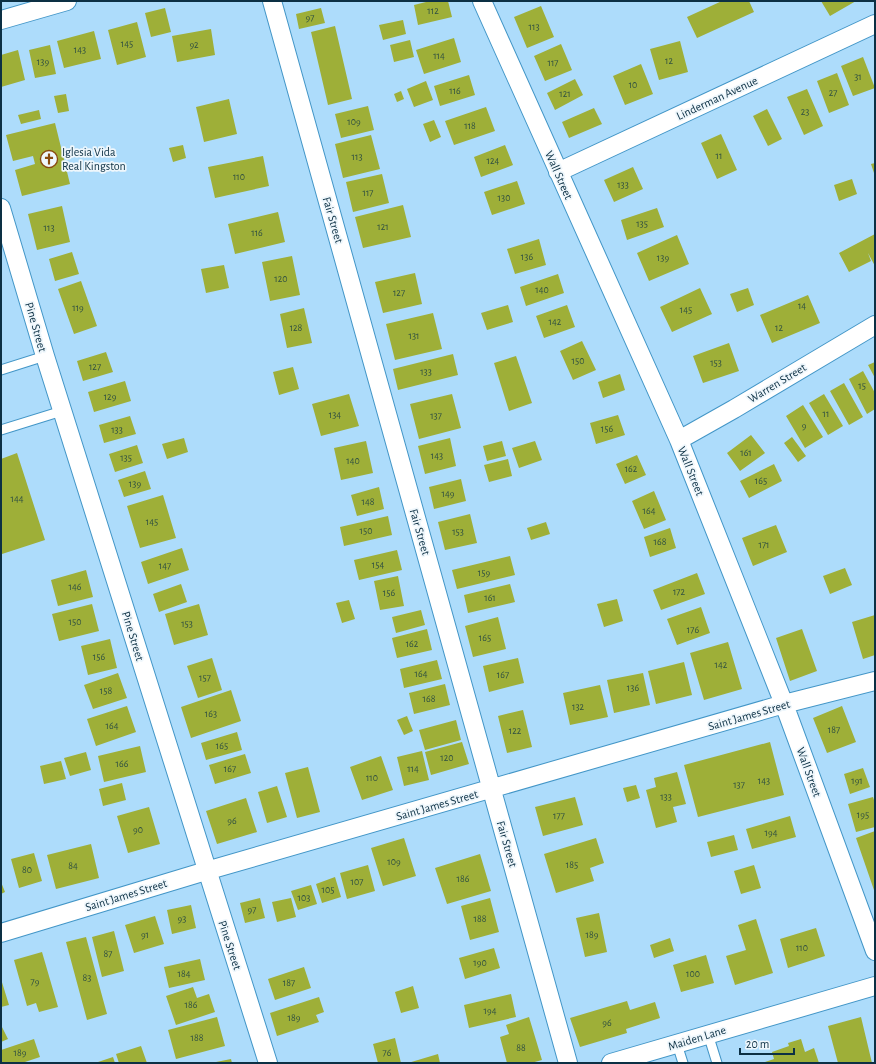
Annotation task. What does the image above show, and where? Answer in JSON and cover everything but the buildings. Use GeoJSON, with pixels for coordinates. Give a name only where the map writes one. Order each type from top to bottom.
{"type":"FeatureCollection","features":[{"type":"Feature","properties":{"kind":"street"},"geometry":{"type":"LineString","coordinates":[[1,20],[67,1]]}},
{"type":"Feature","properties":{"kind":"street","name":"Fair Street"},"geometry":{"type":"LineString","coordinates":[[272,1],[568,1063]]}},
{"type":"Feature","properties":{"kind":"street","name":"Wall Street"},"geometry":{"type":"LineString","coordinates":[[482,1],[679,440],[784,704],[875,951]]}},
{"type":"Feature","properties":{"kind":"street","name":"Linderman Avenue"},"geometry":{"type":"LineString","coordinates":[[558,172],[875,24]]}},
{"type":"Feature","properties":{"kind":"street","name":"Pine Street"},"geometry":{"type":"LineString","coordinates":[[1,208],[44,356],[268,1063]]}},
{"type":"Feature","properties":{"kind":"street","name":"Warren Street"},"geometry":{"type":"LineString","coordinates":[[679,440],[875,325]]}},
{"type":"Feature","properties":{"kind":"street","name":"Saint James Street"},"geometry":{"type":"LineString","coordinates":[[1,933],[206,871],[784,704],[875,681]]}},
{"type":"Feature","properties":{"kind":"street","name":"Maiden Lane"},"geometry":{"type":"LineString","coordinates":[[611,1063],[875,986]]}},
{"type":"Feature","properties":{"kind":"lane"},"geometry":{"type":"LineString","coordinates":[[1,370],[44,356]]}},
{"type":"Feature","properties":{"kind":"lane"},"geometry":{"type":"LineString","coordinates":[[1,430],[62,411]]}},
{"type":"Feature","properties":{"kind":"lane"},"geometry":{"type":"LineString","coordinates":[[708,1034],[717,1063]]}},
{"type":"Feature","properties":{"kind":"lane"},"geometry":{"type":"LineString","coordinates":[[677,1044],[683,1063]]}},
{"type":"Feature","properties":{"kind":"place","name":"Iglesia Vida Real Kingston"},"geometry":{"type":"Point","coordinates":[49,159]}}]}
